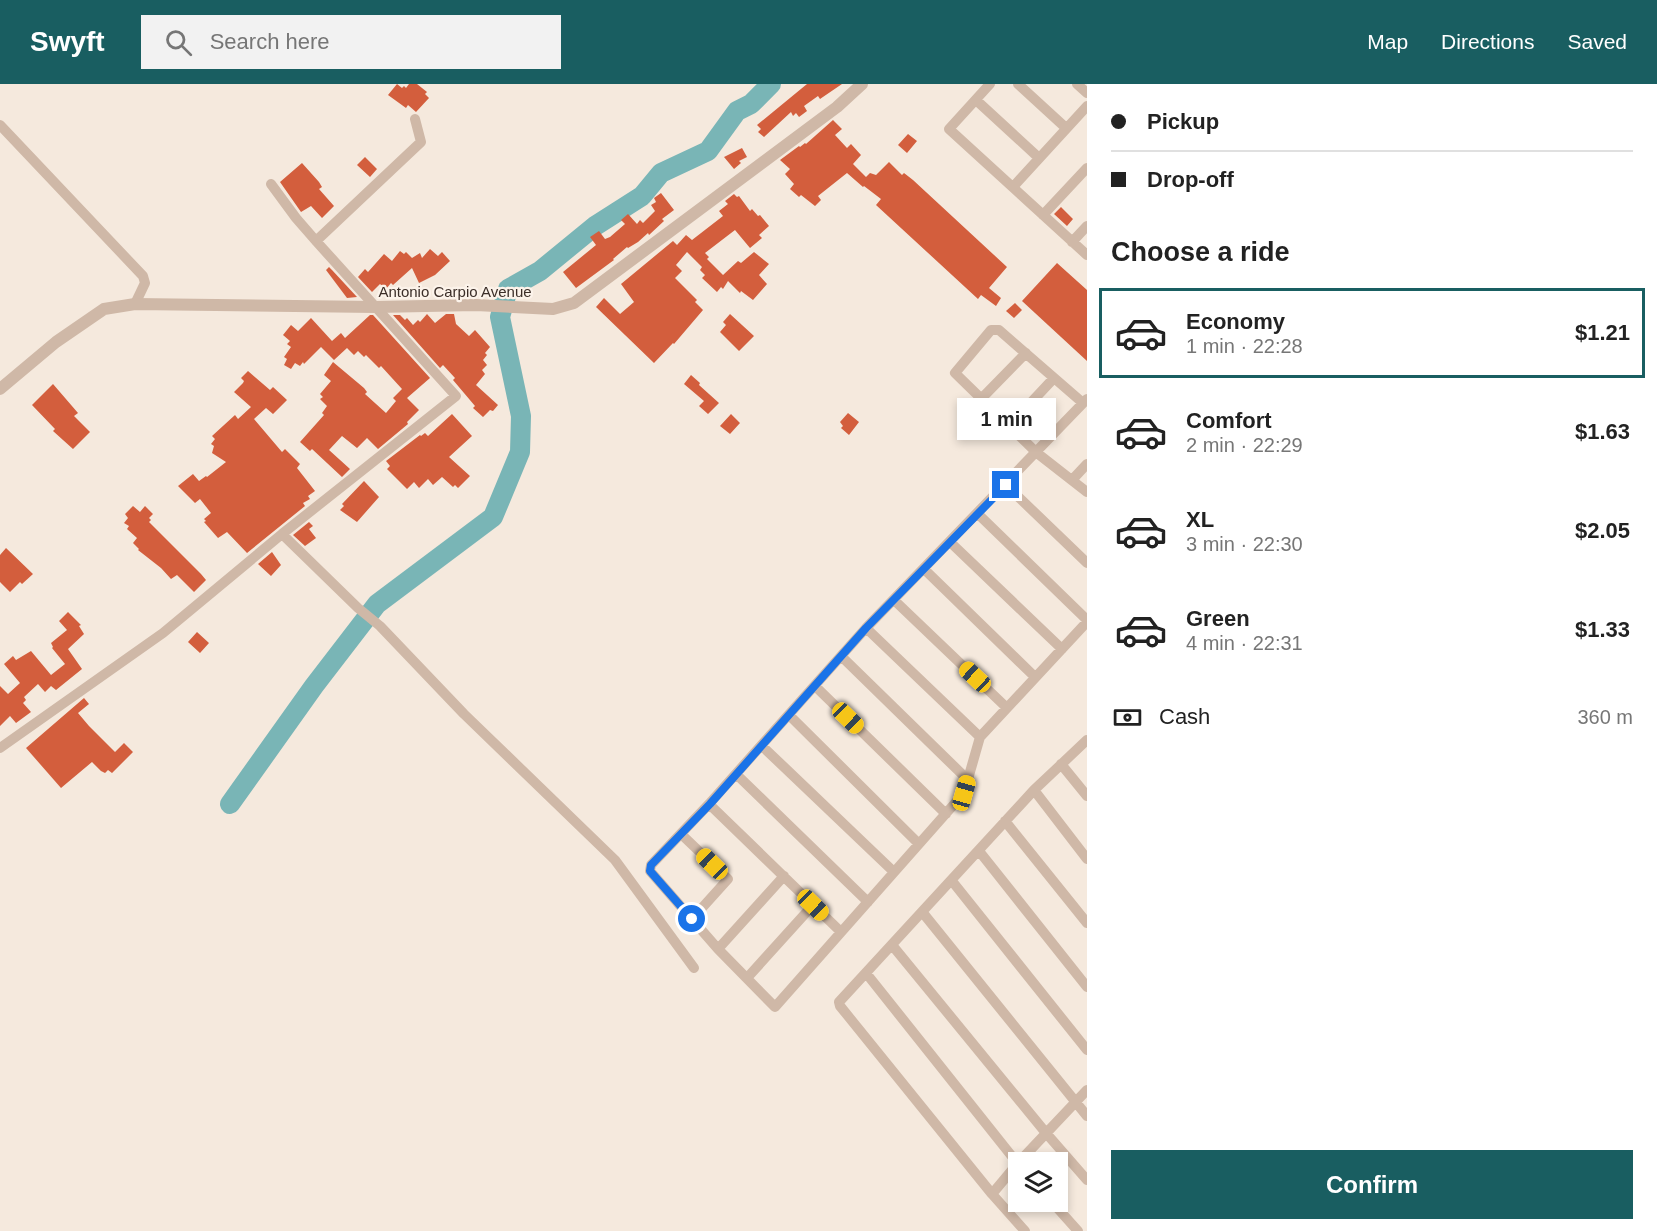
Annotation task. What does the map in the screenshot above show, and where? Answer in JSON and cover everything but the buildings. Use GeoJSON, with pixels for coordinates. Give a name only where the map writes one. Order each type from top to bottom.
{"type":"FeatureCollection","features":[{"type":"Feature","properties":{"kind":"street","name":"Antonio Carpio Avenue"},"geometry":{"type":"LineString","coordinates":[[0,389],[56,342],[104,309],[135,304],[476,305],[552,309],[574,303],[837,107],[862,84]]}},
{"type":"Feature","properties":{"kind":"street"},"geometry":{"type":"LineString","coordinates":[[990,84],[950,129],[1087,255]]}},
{"type":"Feature","properties":{"kind":"street"},"geometry":{"type":"LineString","coordinates":[[1018,84],[1066,128]]}},
{"type":"Feature","properties":{"kind":"street"},"geometry":{"type":"LineString","coordinates":[[1077,84],[1087,93]]}},
{"type":"Feature","properties":{"kind":"street"},"geometry":{"type":"LineString","coordinates":[[976,100],[1039,158]]}},
{"type":"Feature","properties":{"kind":"street"},"geometry":{"type":"LineString","coordinates":[[1013,187],[1087,106]]}},
{"type":"Feature","properties":{"kind":"street"},"geometry":{"type":"LineString","coordinates":[[316,241],[421,142],[415,119]]}},
{"type":"Feature","properties":{"kind":"street"},"geometry":{"type":"LineString","coordinates":[[0,125],[143,276],[145,283],[135,304]]}},
{"type":"Feature","properties":{"kind":"street"},"geometry":{"type":"LineString","coordinates":[[1043,215],[1087,168]]}},
{"type":"Feature","properties":{"kind":"street"},"geometry":{"type":"LineString","coordinates":[[0,748],[163,633],[282,534],[456,396],[316,241],[271,184]]}},
{"type":"Feature","properties":{"kind":"street"},"geometry":{"type":"LineString","coordinates":[[1072,242],[1087,226]]}},
{"type":"Feature","properties":{"kind":"street"},"geometry":{"type":"LineString","coordinates":[[978,514],[1087,621],[980,737],[964,793],[775,1007],[718,949],[650,871],[651,865],[710,804],[866,628],[1006,485],[1036,453],[1085,401],[1054,378],[999,330],[992,330],[955,373],[1036,453],[1087,492]]}},
{"type":"Feature","properties":{"kind":"street"},"geometry":{"type":"LineString","coordinates":[[981,399],[1026,353]]}},
{"type":"Feature","properties":{"kind":"street"},"geometry":{"type":"LineString","coordinates":[[1009,426],[1054,378]]}},
{"type":"Feature","properties":{"kind":"street"},"geometry":{"type":"LineString","coordinates":[[1072,480],[1087,464]]}},
{"type":"Feature","properties":{"kind":"street"},"geometry":{"type":"LineString","coordinates":[[1006,485],[1087,563]]}},
{"type":"Feature","properties":{"kind":"street"},"geometry":{"type":"LineString","coordinates":[[282,534],[358,608],[380,626],[464,714],[615,860],[694,968]]}},
{"type":"Feature","properties":{"kind":"street"},"geometry":{"type":"LineString","coordinates":[[950,542],[1062,649]]}},
{"type":"Feature","properties":{"kind":"street"},"geometry":{"type":"LineString","coordinates":[[924,569],[1035,678]]}},
{"type":"Feature","properties":{"kind":"street"},"geometry":{"type":"LineString","coordinates":[[894,600],[1007,708]]}},
{"type":"Feature","properties":{"kind":"street"},"geometry":{"type":"LineString","coordinates":[[866,628],[980,737]]}},
{"type":"Feature","properties":{"kind":"street"},"geometry":{"type":"LineString","coordinates":[[841,656],[968,780]]}},
{"type":"Feature","properties":{"kind":"street"},"geometry":{"type":"LineString","coordinates":[[815,686],[946,814]]}},
{"type":"Feature","properties":{"kind":"street"},"geometry":{"type":"LineString","coordinates":[[789,715],[919,844]]}},
{"type":"Feature","properties":{"kind":"street"},"geometry":{"type":"LineString","coordinates":[[1025,1231],[992,1194],[840,1006],[841,1000],[1005,821],[1087,740]]}},
{"type":"Feature","properties":{"kind":"street"},"geometry":{"type":"LineString","coordinates":[[762,746],[894,872]]}},
{"type":"Feature","properties":{"kind":"street"},"geometry":{"type":"LineString","coordinates":[[1061,764],[1087,796]]}},
{"type":"Feature","properties":{"kind":"street"},"geometry":{"type":"LineString","coordinates":[[736,774],[868,902]]}},
{"type":"Feature","properties":{"kind":"street"},"geometry":{"type":"LineString","coordinates":[[1034,790],[1087,859]]}},
{"type":"Feature","properties":{"kind":"street"},"geometry":{"type":"LineString","coordinates":[[710,804],[841,932]]}},
{"type":"Feature","properties":{"kind":"street"},"geometry":{"type":"LineString","coordinates":[[1005,821],[1087,923]]}},
{"type":"Feature","properties":{"kind":"street"},"geometry":{"type":"LineString","coordinates":[[681,834],[728,879],[692,919]]}},
{"type":"Feature","properties":{"kind":"street"},"geometry":{"type":"LineString","coordinates":[[979,851],[1087,987]]}},
{"type":"Feature","properties":{"kind":"street"},"geometry":{"type":"LineString","coordinates":[[718,949],[784,876]]}},
{"type":"Feature","properties":{"kind":"street"},"geometry":{"type":"LineString","coordinates":[[952,881],[1087,1050]]}},
{"type":"Feature","properties":{"kind":"street"},"geometry":{"type":"LineString","coordinates":[[747,978],[813,905]]}},
{"type":"Feature","properties":{"kind":"street"},"geometry":{"type":"LineString","coordinates":[[923,913],[1087,1116]]}},
{"type":"Feature","properties":{"kind":"street"},"geometry":{"type":"LineString","coordinates":[[892,945],[1087,1180]]}},
{"type":"Feature","properties":{"kind":"street"},"geometry":{"type":"LineString","coordinates":[[866,973],[1008,1152]]}},
{"type":"Feature","properties":{"kind":"street"},"geometry":{"type":"LineString","coordinates":[[1029,1152],[1087,1090]]}},
{"type":"Feature","properties":{"kind":"street"},"geometry":{"type":"LineString","coordinates":[[992,1194],[1008,1176]]}},
{"type":"Feature","properties":{"kind":"street"},"geometry":{"type":"LineString","coordinates":[[1061,1212],[1078,1231]]}},
{"type":"Feature","properties":{"kind":"waterway"},"geometry":{"type":"LineString","coordinates":[[230,804],[314,686],[377,604],[493,517],[520,452],[521,416],[500,317],[508,289],[540,271],[595,226],[642,196],[661,173],[708,151],[737,111],[751,104],[771,84]]}},
{"type":"Feature","properties":{"kind":"route"},"geometry":{"type":"LineString","coordinates":[[692,919],[650,871],[651,865],[710,804],[866,628],[1006,485]]}}]}
